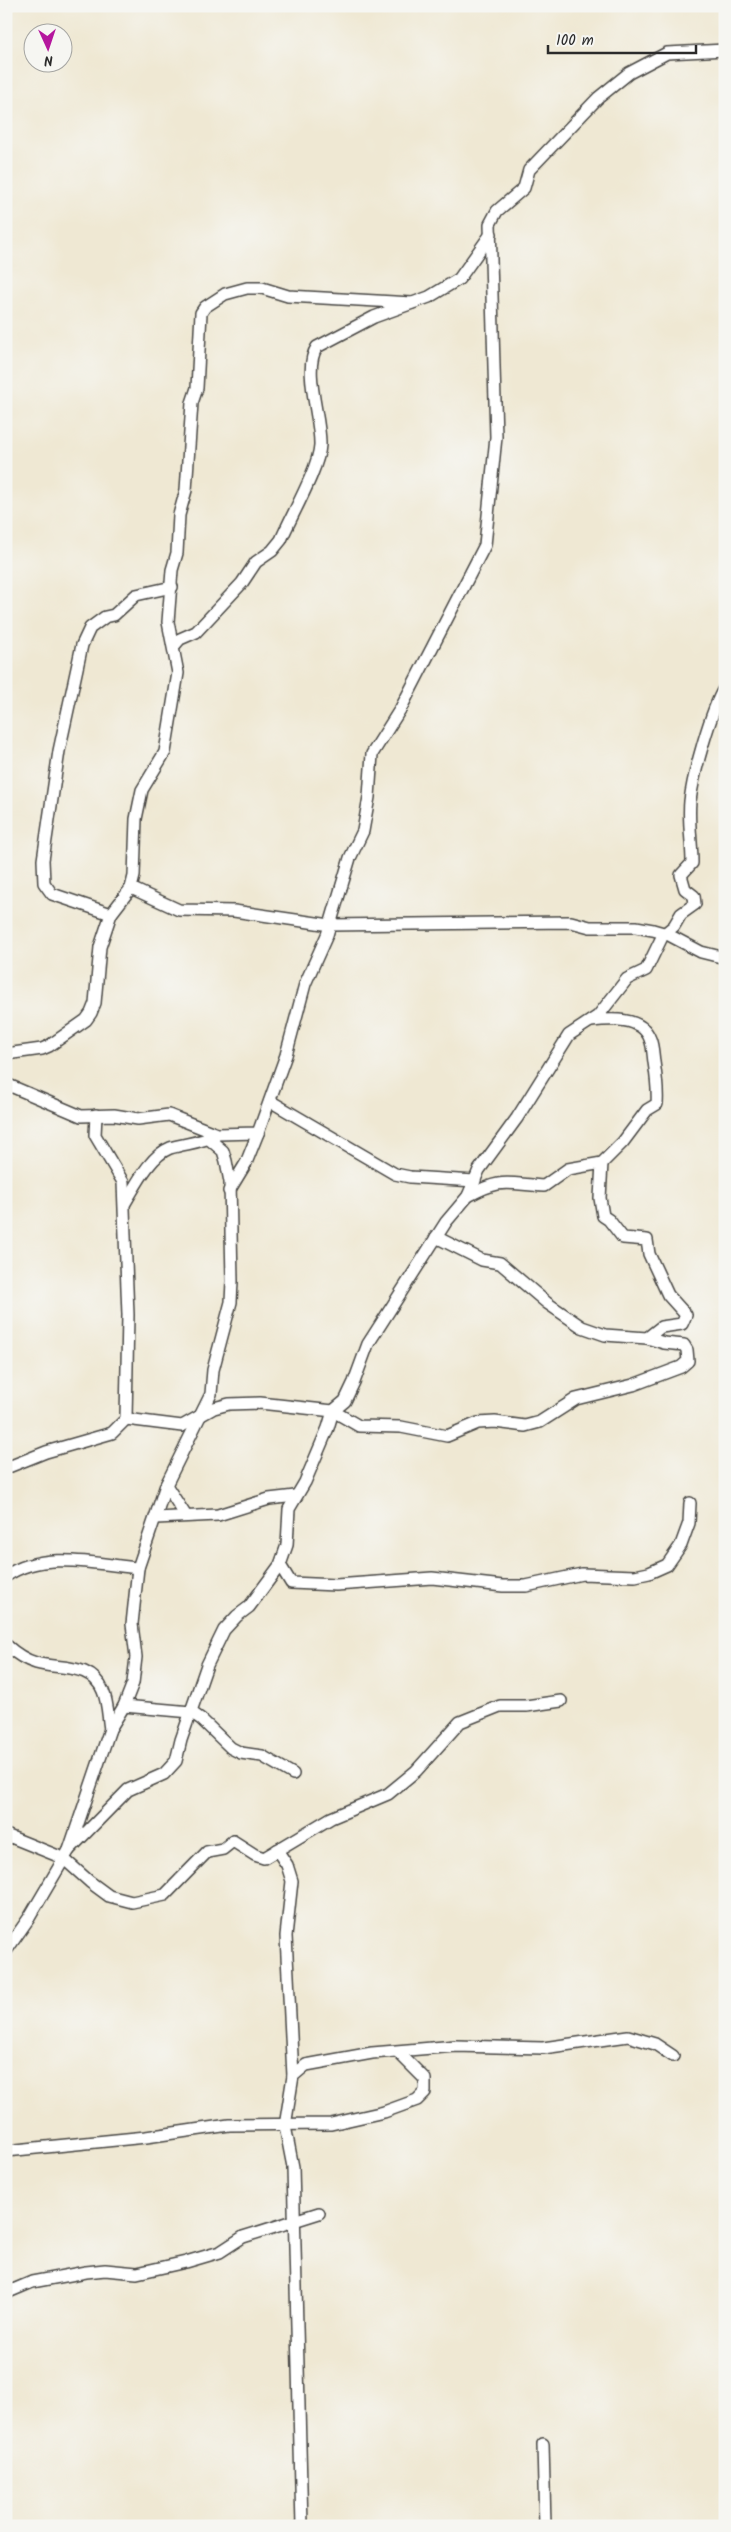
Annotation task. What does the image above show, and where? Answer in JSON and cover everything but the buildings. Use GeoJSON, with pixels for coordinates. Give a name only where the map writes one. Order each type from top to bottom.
{"type":"FeatureCollection","features":[{"type":"Feature","properties":{"kind":"street"},"geometry":{"type":"LineString","coordinates":[[230,1191],[246,1164],[270,1101],[300,1009],[305,984],[330,925],[350,858],[363,831],[369,797],[372,754],[402,708],[485,545],[496,437],[490,234],[493,217],[508,200],[524,188],[529,170],[598,98],[630,73],[659,56],[676,51],[725,50]]}},
{"type":"Feature","properties":{"kind":"street"},"geometry":{"type":"LineString","coordinates":[[174,646],[180,639],[196,632],[242,583],[256,562],[272,551],[281,540],[316,463],[320,445],[312,365],[317,347],[374,317],[429,297],[459,279],[490,234]]}},
{"type":"Feature","properties":{"kind":"street"},"geometry":{"type":"LineString","coordinates":[[6,1054],[42,1049],[86,1020],[95,1004],[100,947],[111,914],[131,888],[134,876],[136,818],[142,790],[165,752],[178,673],[168,622],[172,570],[177,553],[180,515],[186,490],[192,403],[197,388],[198,320],[205,307],[225,294],[247,288],[262,288],[288,296],[412,303]]}},
{"type":"Feature","properties":{"kind":"street"},"geometry":{"type":"LineString","coordinates":[[111,914],[52,894],[44,883],[43,860],[59,751],[82,645],[90,628],[105,617],[114,615],[136,595],[172,587]]}},
{"type":"Feature","properties":{"kind":"street"},"geometry":{"type":"LineString","coordinates":[[66,1854],[128,1790],[164,1774],[173,1766],[207,1665],[224,1630],[250,1607],[280,1565],[287,1545],[289,1509],[305,1482],[328,1428],[333,1411],[344,1402],[368,1344],[436,1237],[468,1196],[476,1181],[479,1170],[517,1118],[568,1035],[591,1021],[627,979],[646,970],[663,936],[667,934],[681,914],[691,909],[696,902],[693,893],[685,889],[680,875],[692,863],[690,801],[698,767],[725,687]]}},
{"type":"Feature","properties":{"kind":"street"},"geometry":{"type":"LineString","coordinates":[[131,888],[179,910],[234,911],[330,925],[571,922],[590,927],[636,927],[667,934],[701,952],[725,958]]}},
{"type":"Feature","properties":{"kind":"street"},"geometry":{"type":"LineString","coordinates":[[468,1196],[489,1184],[518,1182],[544,1186],[568,1169],[602,1163],[623,1142],[648,1110],[657,1104],[650,1039],[640,1027],[623,1020],[591,1021]]}},
{"type":"Feature","properties":{"kind":"street"},"geometry":{"type":"LineString","coordinates":[[6,1084],[71,1113],[138,1118],[169,1115],[213,1136],[223,1151],[230,1191],[232,1281],[231,1302],[213,1370],[211,1394],[166,1485],[138,1568],[132,1624],[136,1669],[124,1706],[110,1729],[66,1854],[29,1918],[6,1951]]}},
{"type":"Feature","properties":{"kind":"street"},"geometry":{"type":"LineString","coordinates":[[270,1101],[395,1174],[410,1177],[476,1181]]}},
{"type":"Feature","properties":{"kind":"street"},"geometry":{"type":"LineString","coordinates":[[6,1468],[46,1452],[112,1433],[126,1419],[128,1315],[125,1202],[123,1182],[95,1135],[96,1115]]}},
{"type":"Feature","properties":{"kind":"street"},"geometry":{"type":"LineString","coordinates":[[125,1202],[147,1170],[164,1151],[213,1136],[258,1133]]}},
{"type":"Feature","properties":{"kind":"street"},"geometry":{"type":"LineString","coordinates":[[602,1163],[600,1198],[603,1216],[609,1220],[623,1238],[646,1240],[650,1257],[668,1295],[686,1315],[682,1324],[661,1327],[647,1338]]}},
{"type":"Feature","properties":{"kind":"street"},"geometry":{"type":"LineString","coordinates":[[126,1419],[169,1426],[182,1426],[198,1419],[214,1408],[245,1403],[292,1405],[314,1410],[333,1411],[359,1426],[401,1427],[446,1436],[478,1423],[496,1422],[525,1426],[540,1422],[576,1399],[633,1384],[681,1367],[688,1360],[687,1350],[684,1345],[664,1343],[647,1338],[606,1335],[582,1327],[546,1303],[500,1263],[482,1260],[436,1237]]}},
{"type":"Feature","properties":{"kind":"street"},"geometry":{"type":"LineString","coordinates":[[166,1485],[186,1516]]}},
{"type":"Feature","properties":{"kind":"street"},"geometry":{"type":"LineString","coordinates":[[156,1518],[218,1515],[269,1499],[295,1496]]}},
{"type":"Feature","properties":{"kind":"street"},"geometry":{"type":"LineString","coordinates":[[280,1565],[290,1583],[320,1585],[432,1578],[503,1586],[526,1586],[582,1574],[635,1576],[660,1569],[672,1558],[686,1533],[690,1503]]}},
{"type":"Feature","properties":{"kind":"street"},"geometry":{"type":"LineString","coordinates":[[6,1576],[28,1565],[61,1561],[138,1568]]}},
{"type":"Feature","properties":{"kind":"street"},"geometry":{"type":"LineString","coordinates":[[6,1645],[26,1660],[38,1664],[71,1666],[96,1679],[103,1692],[110,1729]]}},
{"type":"Feature","properties":{"kind":"street"},"geometry":{"type":"LineString","coordinates":[[6,1835],[66,1854],[90,1882],[109,1896],[132,1902],[165,1895],[207,1852],[223,1849],[233,1841],[255,1855],[264,1858],[331,1818],[388,1794],[416,1772],[460,1722],[500,1706],[526,1706],[561,1701]]}},
{"type":"Feature","properties":{"kind":"street"},"geometry":{"type":"LineString","coordinates":[[124,1706],[191,1712],[231,1748],[241,1753],[262,1756],[293,1774]]}},
{"type":"Feature","properties":{"kind":"street"},"geometry":{"type":"LineString","coordinates":[[277,1850],[287,1865],[292,1881],[286,1936],[293,2076],[285,2126],[293,2167],[302,2526]]}},
{"type":"Feature","properties":{"kind":"street"},"geometry":{"type":"LineString","coordinates":[[293,2076],[300,2068],[314,2063],[372,2053],[456,2046],[543,2048],[628,2036],[655,2044],[673,2056]]}},
{"type":"Feature","properties":{"kind":"street"},"geometry":{"type":"LineString","coordinates":[[6,2151],[229,2125],[285,2126],[331,2124],[384,2112],[420,2098],[425,2092],[425,2079],[398,2052]]}},
{"type":"Feature","properties":{"kind":"street"},"geometry":{"type":"LineString","coordinates":[[6,2293],[32,2282],[86,2272],[105,2270],[138,2273],[186,2262],[220,2252],[243,2236],[319,2213]]}},
{"type":"Feature","properties":{"kind":"street"},"geometry":{"type":"LineString","coordinates":[[544,2444],[546,2526]]}}]}
